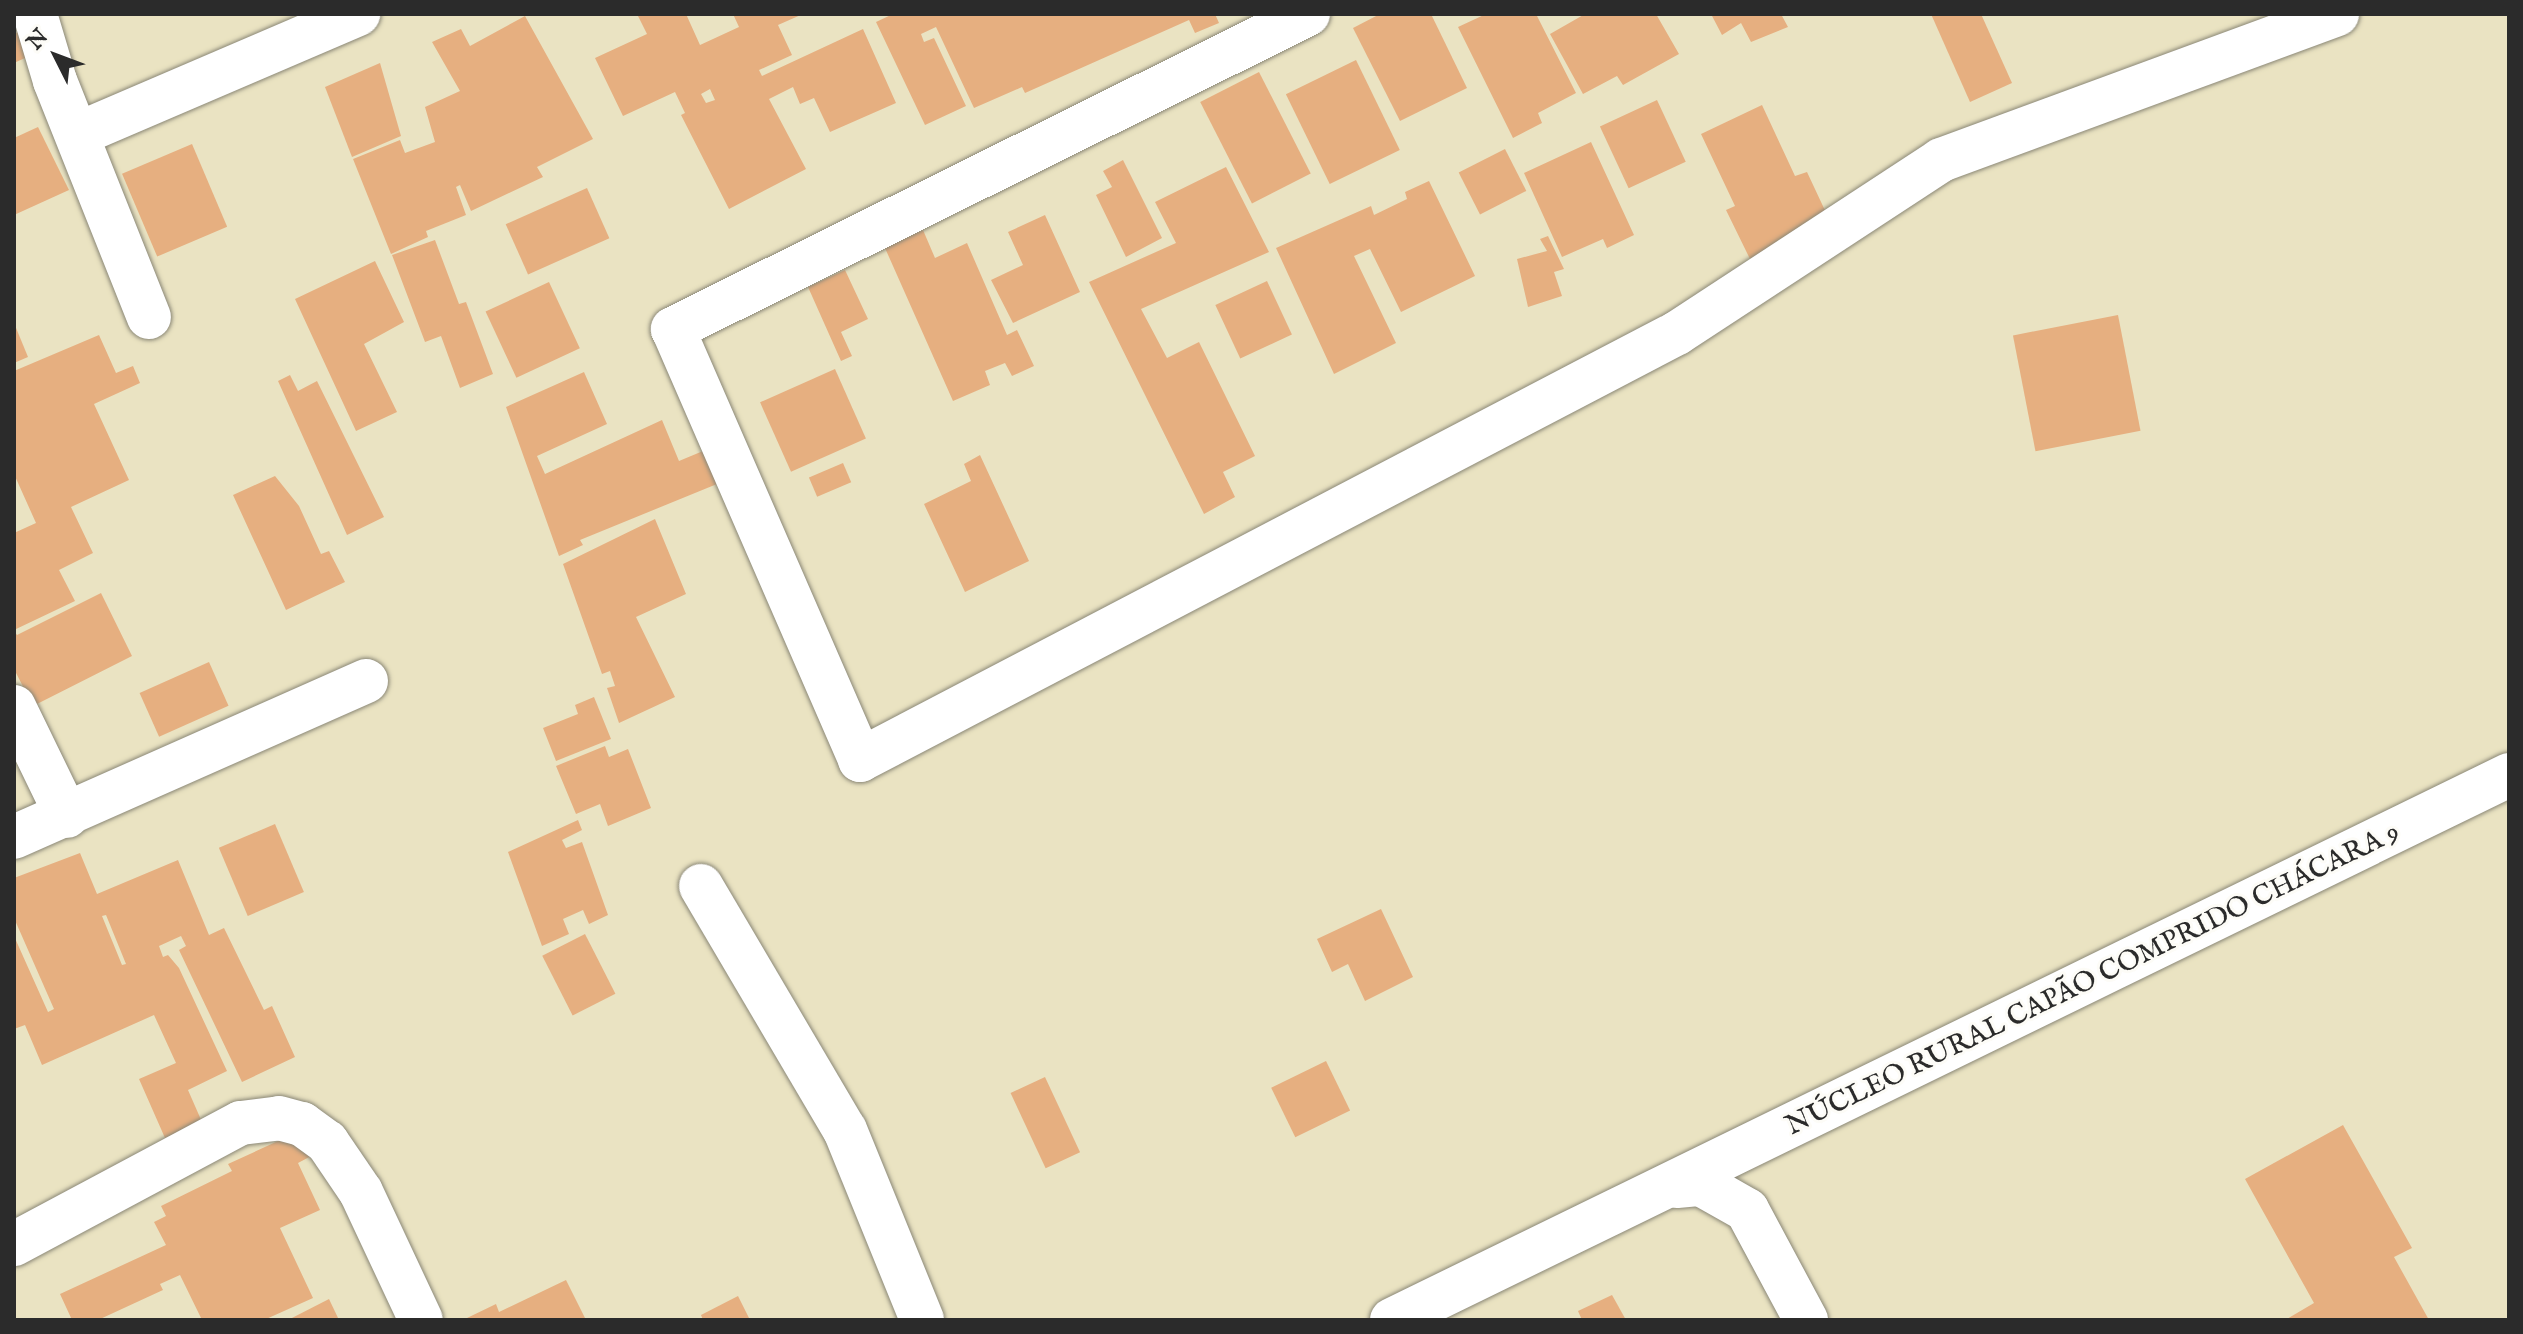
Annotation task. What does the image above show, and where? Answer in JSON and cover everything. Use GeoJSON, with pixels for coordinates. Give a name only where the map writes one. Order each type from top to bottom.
{"type":"FeatureCollection","features":[{"type":"Feature","properties":{"kind":"street"},"geometry":{"type":"LineString","coordinates":[[35,14],[149,317]]}},
{"type":"Feature","properties":{"kind":"street"},"geometry":{"type":"LineString","coordinates":[[78,134],[313,24],[358,14]]}},
{"type":"Feature","properties":{"kind":"street"},"geometry":{"type":"LineString","coordinates":[[1308,14],[673,329],[860,760],[1677,333],[1941,160],[2337,14]]}},
{"type":"Feature","properties":{"kind":"street"},"geometry":{"type":"LineString","coordinates":[[14,837],[366,681]]}},
{"type":"Feature","properties":{"kind":"street"},"geometry":{"type":"LineString","coordinates":[[14,707],[67,816]]}},
{"type":"Feature","properties":{"kind":"street","name":"NÚCLEO RURAL CAPÃO COMPRIDO CHÁCARA 9"},"geometry":{"type":"LineString","coordinates":[[1392,1320],[1677,1186],[2509,775]]}},
{"type":"Feature","properties":{"kind":"street"},"geometry":{"type":"LineString","coordinates":[[701,886],[845,1130],[922,1320]]}},
{"type":"Feature","properties":{"kind":"street"},"geometry":{"type":"LineString","coordinates":[[14,1244],[241,1123],[279,1118],[302,1124],[327,1142],[361,1192],[421,1320]]}},
{"type":"Feature","properties":{"kind":"street"},"geometry":{"type":"LineString","coordinates":[[1677,1186],[1701,1184],[1747,1210],[1806,1320]]}},
{"type":"Feature","properties":{"kind":"building"},"geometry":{"type":"Polygon","coordinates":[[[637,14],[686,14],[700,45],[739,27],[733,14],[803,14],[778,25],[792,55],[759,70],[762,76],[863,29],[896,103],[830,132],[814,98],[800,104],[793,87],[769,99],[806,169],[729,209],[681,115],[685,113],[675,92],[623,116],[595,58],[647,34],[637,14]],[[710,89],[701,94],[706,103],[715,100],[710,89]]]}},
{"type":"Feature","properties":{"kind":"building"},"geometry":{"type":"Polygon","coordinates":[[[893,14],[1215,14],[1219,23],[1195,33],[1189,20],[1025,93],[1022,87],[974,108],[936,27],[921,34],[924,42],[934,38],[966,106],[925,125],[876,22],[893,14]]]}},
{"type":"Feature","properties":{"kind":"building"},"geometry":{"type":"Polygon","coordinates":[[[1380,14],[1431,14],[1467,88],[1400,121],[1353,28],[1380,14]]]}},
{"type":"Feature","properties":{"kind":"building"},"geometry":{"type":"Polygon","coordinates":[[[1486,14],[1536,14],[1576,93],[1538,113],[1542,123],[1513,138],[1458,27],[1486,14]]]}},
{"type":"Feature","properties":{"kind":"building"},"geometry":{"type":"Polygon","coordinates":[[[1585,14],[1656,14],[1679,54],[1623,85],[1617,76],[1583,94],[1550,34],[1585,14]]]}},
{"type":"Feature","properties":{"kind":"building"},"geometry":{"type":"Polygon","coordinates":[[[1711,14],[1781,14],[1788,27],[1751,42],[1741,23],[1722,35],[1711,14]]]}},
{"type":"Feature","properties":{"kind":"building"},"geometry":{"type":"Polygon","coordinates":[[[1931,14],[1981,14],[2012,83],[1970,102],[1931,14]]]}},
{"type":"Feature","properties":{"kind":"building"},"geometry":{"type":"Polygon","coordinates":[[[525,16],[593,139],[537,167],[543,177],[471,211],[460,185],[456,187],[466,215],[426,231],[428,237],[391,254],[353,159],[400,140],[405,153],[435,142],[425,107],[460,91],[432,42],[461,29],[470,46],[525,16]]]}},
{"type":"Feature","properties":{"kind":"building"},"geometry":{"type":"Polygon","coordinates":[[[26,29],[36,53],[14,63],[14,34],[26,29]]]}},
{"type":"Feature","properties":{"kind":"building"},"geometry":{"type":"Polygon","coordinates":[[[1356,60],[1400,150],[1330,184],[1286,94],[1356,60]]]}},
{"type":"Feature","properties":{"kind":"building"},"geometry":{"type":"Polygon","coordinates":[[[380,63],[401,136],[352,157],[325,87],[380,63]]]}},
{"type":"Feature","properties":{"kind":"building"},"geometry":{"type":"Polygon","coordinates":[[[1259,72],[1311,174],[1252,204],[1200,102],[1259,72]]]}},
{"type":"Feature","properties":{"kind":"building"},"geometry":{"type":"Polygon","coordinates":[[[1657,100],[1686,162],[1629,188],[1600,127],[1657,100]]]}},
{"type":"Feature","properties":{"kind":"building"},"geometry":{"type":"Polygon","coordinates":[[[1762,105],[1795,176],[1807,172],[1829,219],[1750,259],[1726,210],[1735,206],[1701,134],[1762,105]]]}},
{"type":"Feature","properties":{"kind":"building"},"geometry":{"type":"Polygon","coordinates":[[[38,127],[69,190],[14,215],[14,138],[38,127]]]}},
{"type":"Feature","properties":{"kind":"building"},"geometry":{"type":"Polygon","coordinates":[[[1591,142],[1634,235],[1607,248],[1603,239],[1562,257],[1524,173],[1591,142]]]}},
{"type":"Feature","properties":{"kind":"building"},"geometry":{"type":"Polygon","coordinates":[[[192,144],[227,227],[157,257],[122,174],[192,144]]]}},
{"type":"Feature","properties":{"kind":"building"},"geometry":{"type":"Polygon","coordinates":[[[1505,149],[1526,191],[1480,214],[1459,173],[1505,149]]]}},
{"type":"Feature","properties":{"kind":"building"},"geometry":{"type":"Polygon","coordinates":[[[1123,160],[1162,238],[1126,257],[1096,195],[1112,187],[1103,171],[1123,160]]]}},
{"type":"Feature","properties":{"kind":"building"},"geometry":{"type":"Polygon","coordinates":[[[1226,167],[1269,252],[1141,309],[1167,358],[1199,342],[1255,456],[1223,472],[1235,497],[1204,514],[1089,282],[1176,243],[1155,202],[1226,167]]]}},
{"type":"Feature","properties":{"kind":"building"},"geometry":{"type":"Polygon","coordinates":[[[1429,181],[1475,276],[1401,312],[1370,249],[1354,256],[1396,343],[1334,374],[1276,248],[1371,206],[1374,215],[1407,199],[1405,192],[1429,181]]]}},
{"type":"Feature","properties":{"kind":"building"},"geometry":{"type":"Polygon","coordinates":[[[587,188],[609,238],[528,274],[506,224],[587,188]]]}},
{"type":"Feature","properties":{"kind":"building"},"geometry":{"type":"Polygon","coordinates":[[[1045,215],[1080,292],[1013,323],[991,280],[1023,265],[1008,232],[1045,215]]]}},
{"type":"Feature","properties":{"kind":"building"},"geometry":{"type":"Polygon","coordinates":[[[923,230],[935,258],[967,243],[1007,335],[1017,330],[1034,366],[1012,376],[1005,363],[985,371],[990,385],[953,401],[885,248],[923,230]]]}},
{"type":"Feature","properties":{"kind":"building"},"geometry":{"type":"Polygon","coordinates":[[[1548,236],[1564,269],[1554,272],[1562,296],[1528,307],[1517,259],[1547,251],[1540,239],[1548,236]]]}},
{"type":"Feature","properties":{"kind":"building"},"geometry":{"type":"Polygon","coordinates":[[[435,240],[459,304],[466,302],[493,374],[460,388],[441,336],[425,342],[392,255],[435,240]]]}},
{"type":"Feature","properties":{"kind":"building"},"geometry":{"type":"Polygon","coordinates":[[[375,261],[404,322],[364,344],[397,412],[356,431],[295,299],[375,261]]]}},
{"type":"Feature","properties":{"kind":"building"},"geometry":{"type":"Polygon","coordinates":[[[845,270],[868,319],[841,332],[852,356],[841,361],[808,287],[845,270]]]}},
{"type":"Feature","properties":{"kind":"building"},"geometry":{"type":"Polygon","coordinates":[[[1267,281],[1292,334],[1240,359],[1215,305],[1267,281]]]}},
{"type":"Feature","properties":{"kind":"building"},"geometry":{"type":"Polygon","coordinates":[[[549,282],[580,348],[516,378],[486,312],[549,282]]]}},
{"type":"Feature","properties":{"kind":"building"},"geometry":{"type":"Polygon","coordinates":[[[2118,315],[2141,431],[2035,451],[2013,335],[2118,315]]]}},
{"type":"Feature","properties":{"kind":"building"},"geometry":{"type":"Polygon","coordinates":[[[14,323],[28,357],[14,363],[14,323]]]}},
{"type":"Feature","properties":{"kind":"building"},"geometry":{"type":"Polygon","coordinates":[[[99,335],[116,373],[133,366],[140,383],[94,404],[129,480],[71,507],[93,553],[59,570],[75,601],[14,630],[14,533],[36,523],[14,474],[14,371],[99,335]]]}},
{"type":"Feature","properties":{"kind":"building"},"geometry":{"type":"Polygon","coordinates":[[[835,369],[866,438],[791,472],[760,402],[835,369]]]}},
{"type":"Feature","properties":{"kind":"building"},"geometry":{"type":"Polygon","coordinates":[[[584,372],[607,424],[537,456],[545,474],[662,420],[679,461],[703,451],[717,484],[580,540],[583,545],[559,556],[506,407],[584,372]]]}},
{"type":"Feature","properties":{"kind":"building"},"geometry":{"type":"Polygon","coordinates":[[[290,375],[298,391],[317,381],[384,517],[347,535],[278,381],[290,375]]]}},
{"type":"Feature","properties":{"kind":"building"},"geometry":{"type":"Polygon","coordinates":[[[980,455],[1029,561],[965,592],[924,504],[971,481],[964,464],[980,455]]]}},
{"type":"Feature","properties":{"kind":"building"},"geometry":{"type":"Polygon","coordinates":[[[843,463],[851,482],[817,497],[809,477],[843,463]]]}},
{"type":"Feature","properties":{"kind":"building"},"geometry":{"type":"Polygon","coordinates":[[[275,476],[299,506],[321,554],[329,551],[345,582],[286,610],[233,495],[275,476]]]}},
{"type":"Feature","properties":{"kind":"building"},"geometry":{"type":"Polygon","coordinates":[[[655,519],[686,594],[636,617],[675,697],[619,723],[607,688],[615,686],[610,671],[602,674],[563,564],[655,519]]]}},
{"type":"Feature","properties":{"kind":"building"},"geometry":{"type":"Polygon","coordinates":[[[101,593],[132,656],[33,706],[14,669],[14,631],[17,635],[101,593]]]}},
{"type":"Feature","properties":{"kind":"building"},"geometry":{"type":"Polygon","coordinates":[[[209,662],[229,706],[159,737],[140,693],[209,662]]]}},
{"type":"Feature","properties":{"kind":"building"},"geometry":{"type":"Polygon","coordinates":[[[594,697],[611,739],[556,761],[543,728],[578,714],[575,705],[594,697]]]}},
{"type":"Feature","properties":{"kind":"building"},"geometry":{"type":"Polygon","coordinates":[[[605,746],[609,757],[628,749],[651,808],[608,826],[600,804],[576,814],[556,766],[605,746]]]}},
{"type":"Feature","properties":{"kind":"building"},"geometry":{"type":"Polygon","coordinates":[[[578,820],[582,830],[562,840],[566,848],[582,842],[608,915],[589,924],[583,910],[563,919],[569,934],[542,946],[508,852],[578,820]]]}},
{"type":"Feature","properties":{"kind":"building"},"geometry":{"type":"Polygon","coordinates":[[[275,824],[304,892],[248,916],[219,848],[275,824]]]}},
{"type":"Feature","properties":{"kind":"building"},"geometry":{"type":"Polygon","coordinates":[[[80,853],[97,894],[178,860],[209,935],[224,928],[264,1010],[272,1006],[295,1057],[242,1082],[179,950],[186,946],[181,936],[159,946],[163,957],[168,955],[179,968],[227,1071],[188,1090],[202,1122],[165,1138],[139,1079],[176,1063],[154,1015],[42,1065],[25,1025],[14,1029],[14,936],[48,1012],[54,1009],[14,918],[14,878],[80,853]],[[106,915],[102,916],[122,965],[126,964],[106,915]]]}},
{"type":"Feature","properties":{"kind":"building"},"geometry":{"type":"Polygon","coordinates":[[[1381,909],[1413,977],[1365,1001],[1348,964],[1332,972],[1317,939],[1381,909]]]}},
{"type":"Feature","properties":{"kind":"building"},"geometry":{"type":"Polygon","coordinates":[[[585,934],[615,994],[573,1015],[542,956],[585,934]]]}},
{"type":"Feature","properties":{"kind":"building"},"geometry":{"type":"Polygon","coordinates":[[[1326,1061],[1350,1110],[1295,1137],[1271,1088],[1326,1061]]]}},
{"type":"Feature","properties":{"kind":"building"},"geometry":{"type":"Polygon","coordinates":[[[1045,1077],[1080,1152],[1046,1168],[1011,1093],[1045,1077]]]}},
{"type":"Feature","properties":{"kind":"building"},"geometry":{"type":"Polygon","coordinates":[[[2343,1125],[2412,1248],[2394,1257],[2429,1320],[2285,1320],[2314,1303],[2245,1179],[2343,1125]]]}},
{"type":"Feature","properties":{"kind":"building"},"geometry":{"type":"Polygon","coordinates":[[[302,1130],[315,1154],[298,1163],[320,1210],[280,1228],[313,1298],[264,1320],[202,1320],[180,1275],[160,1284],[163,1290],[98,1320],[72,1320],[60,1294],[166,1245],[154,1222],[166,1216],[161,1206],[232,1171],[228,1164],[302,1130]]]}},
{"type":"Feature","properties":{"kind":"building"},"geometry":{"type":"Polygon","coordinates":[[[566,1280],[586,1320],[467,1318],[496,1304],[499,1312],[566,1280]]]}},
{"type":"Feature","properties":{"kind":"building"},"geometry":{"type":"Polygon","coordinates":[[[1612,1295],[1626,1320],[1582,1320],[1578,1311],[1612,1295]]]}},
{"type":"Feature","properties":{"kind":"building"},"geometry":{"type":"Polygon","coordinates":[[[738,1296],[750,1320],[703,1320],[701,1315],[738,1296]]]}},
{"type":"Feature","properties":{"kind":"building"},"geometry":{"type":"Polygon","coordinates":[[[329,1299],[339,1320],[288,1320],[329,1299]]]}}]}
